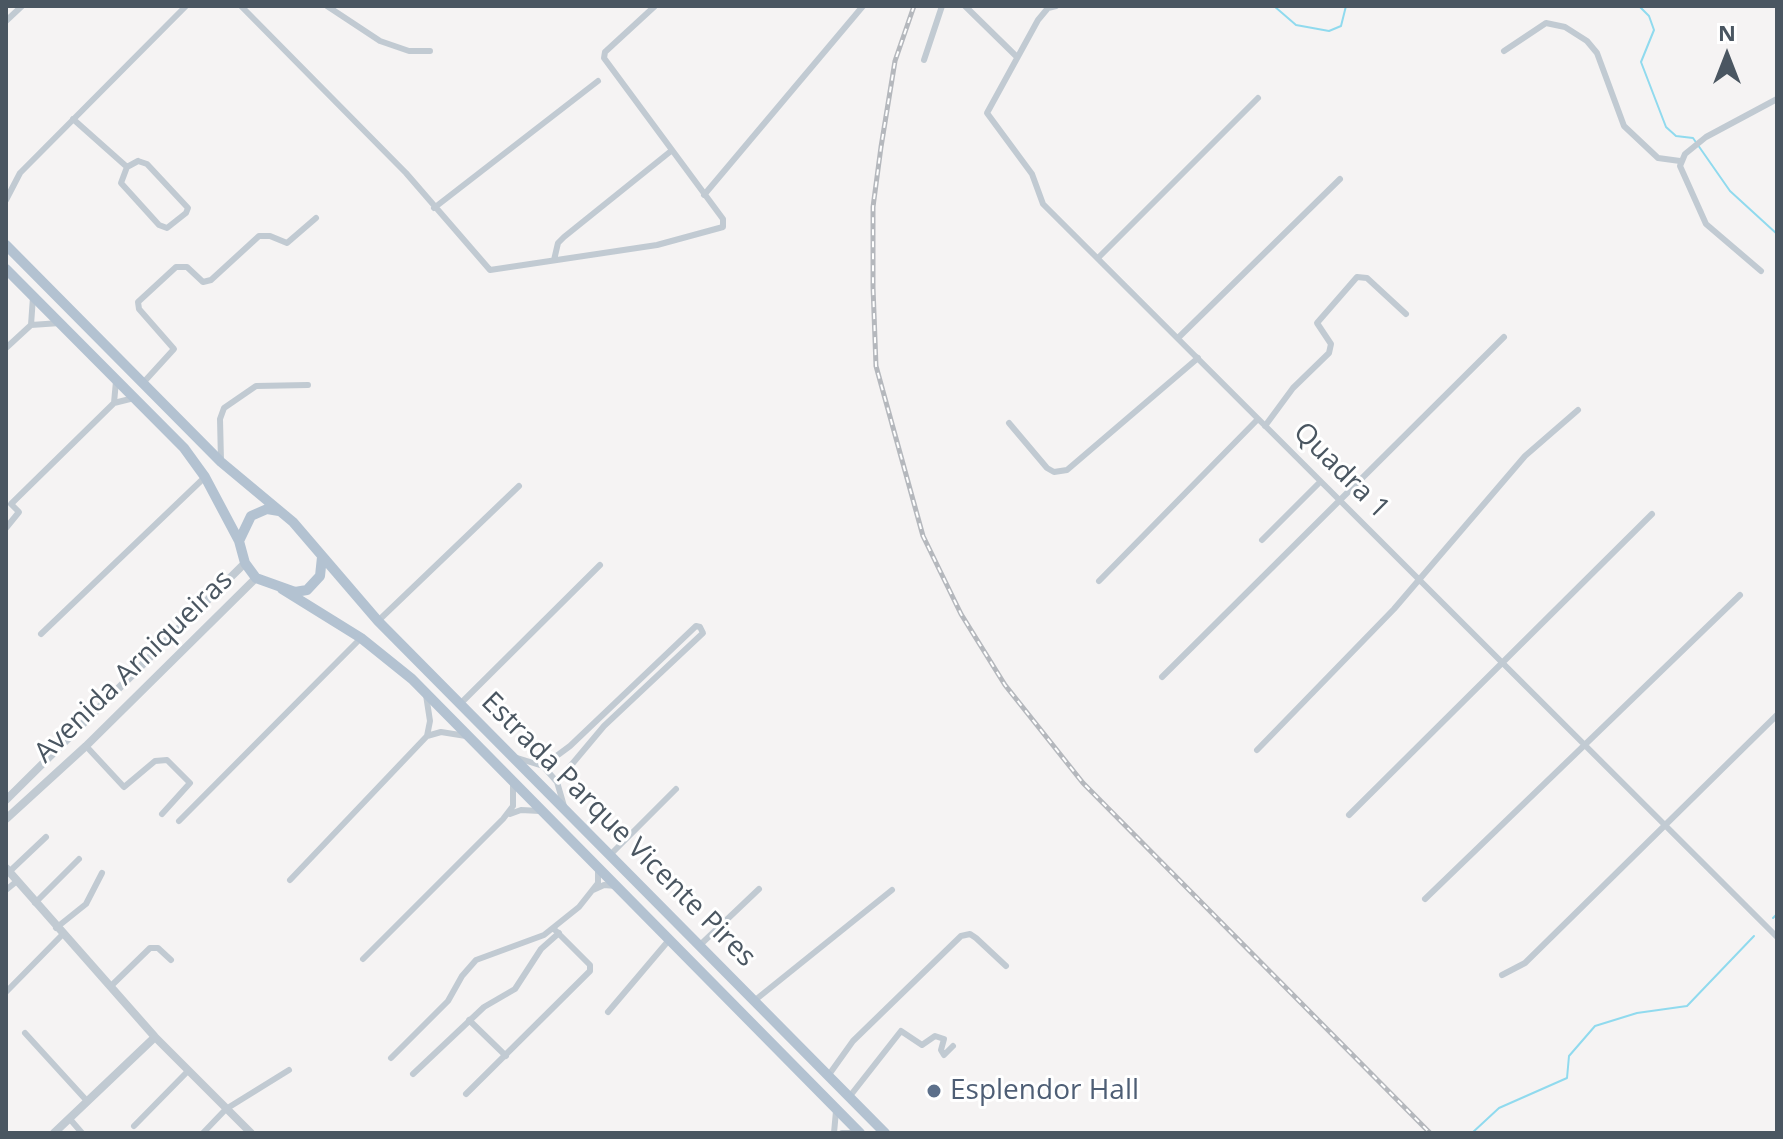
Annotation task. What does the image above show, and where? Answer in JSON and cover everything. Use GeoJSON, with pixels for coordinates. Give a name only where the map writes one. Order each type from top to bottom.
{"type":"FeatureCollection","features":[{"type":"Feature","properties":{"kind":"main road"},"geometry":{"type":"LineString","coordinates":[[6,245],[221,462],[281,511],[322,555],[322,567],[314,584],[307,590],[295,592],[256,578],[245,563],[239,541],[205,477],[184,448],[6,269]]}},
{"type":"Feature","properties":{"kind":"main road"},"geometry":{"type":"LineString","coordinates":[[239,541],[246,523],[258,511],[281,511]]}},
{"type":"Feature","properties":{"kind":"main road","name":"Estrada Parque Vicente Pires"},"geometry":{"type":"LineString","coordinates":[[322,555],[378,621],[885,1133]]}},
{"type":"Feature","properties":{"kind":"main road","name":"Estrada Parque Vicente Pires"},"geometry":{"type":"LineString","coordinates":[[282,589],[361,638],[394,663],[860,1133]]}},
{"type":"Feature","properties":{"kind":"main road"},"geometry":{"type":"LineString","coordinates":[[681,952],[700,947],[696,966]]}},
{"type":"Feature","properties":{"kind":"street"},"geometry":{"type":"LineString","coordinates":[[6,21],[22,6]]}},
{"type":"Feature","properties":{"kind":"street"},"geometry":{"type":"LineString","coordinates":[[6,181],[20,173],[185,6]]}},
{"type":"Feature","properties":{"kind":"street"},"geometry":{"type":"LineString","coordinates":[[241,6],[406,173],[486,269],[657,245],[719,231],[723,219],[603,56],[655,6]]}},
{"type":"Feature","properties":{"kind":"street"},"geometry":{"type":"LineString","coordinates":[[327,6],[380,41],[409,51],[430,51]]}},
{"type":"Feature","properties":{"kind":"street"},"geometry":{"type":"LineString","coordinates":[[704,195],[863,6]]}},
{"type":"Feature","properties":{"kind":"street"},"geometry":{"type":"LineString","coordinates":[[924,60],[942,6]]}},
{"type":"Feature","properties":{"kind":"street"},"geometry":{"type":"LineString","coordinates":[[965,6],[1017,57]]}},
{"type":"Feature","properties":{"kind":"street","name":"Quadra 1"},"geometry":{"type":"LineString","coordinates":[[1056,6],[1041,16],[988,109],[988,117],[1032,174],[1043,204],[1421,579],[1584,748],[1777,937]]}},
{"type":"Feature","properties":{"kind":"street"},"geometry":{"type":"LineString","coordinates":[[1504,51],[1546,23],[1565,27],[1597,53],[1624,126],[1658,158],[1680,161]]}},
{"type":"Feature","properties":{"kind":"street"},"geometry":{"type":"LineString","coordinates":[[434,208],[598,81]]}},
{"type":"Feature","properties":{"kind":"street"},"geometry":{"type":"LineString","coordinates":[[1098,258],[1258,98]]}},
{"type":"Feature","properties":{"kind":"street"},"geometry":{"type":"LineString","coordinates":[[1761,271],[1706,224],[1681,176],[1680,161],[1701,142],[1777,99]]}},
{"type":"Feature","properties":{"kind":"street"},"geometry":{"type":"LineString","coordinates":[[73,119],[127,167]]}},
{"type":"Feature","properties":{"kind":"street"},"geometry":{"type":"LineString","coordinates":[[554,260],[558,243],[564,237],[671,151]]}},
{"type":"Feature","properties":{"kind":"street"},"geometry":{"type":"LineString","coordinates":[[138,161],[147,164],[185,203],[186,213],[167,228],[159,225],[121,183],[127,167],[138,161]]}},
{"type":"Feature","properties":{"kind":"street"},"geometry":{"type":"LineString","coordinates":[[6,200],[20,173]]}},
{"type":"Feature","properties":{"kind":"street"},"geometry":{"type":"LineString","coordinates":[[1178,338],[1340,179]]}},
{"type":"Feature","properties":{"kind":"street"},"geometry":{"type":"LineString","coordinates":[[143,383],[174,349],[139,309],[138,302],[176,267],[187,267],[203,282],[211,280],[259,236],[270,236],[287,243],[316,218]]}},
{"type":"Feature","properties":{"kind":"street"},"geometry":{"type":"LineString","coordinates":[[1265,426],[1293,388],[1329,353],[1331,344],[1317,323],[1357,277],[1367,278],[1406,314]]}},
{"type":"Feature","properties":{"kind":"street"},"geometry":{"type":"LineString","coordinates":[[31,325],[33,297]]}},
{"type":"Feature","properties":{"kind":"street"},"geometry":{"type":"LineString","coordinates":[[6,348],[31,325],[61,323]]}},
{"type":"Feature","properties":{"kind":"street"},"geometry":{"type":"LineString","coordinates":[[1162,677],[1504,337]]}},
{"type":"Feature","properties":{"kind":"street"},"geometry":{"type":"LineString","coordinates":[[1009,423],[1047,468],[1054,472],[1067,470],[1198,358]]}},
{"type":"Feature","properties":{"kind":"street"},"geometry":{"type":"LineString","coordinates":[[114,403],[116,381]]}},
{"type":"Feature","properties":{"kind":"street"},"geometry":{"type":"LineString","coordinates":[[221,462],[220,419],[224,408],[256,386],[308,385]]}},
{"type":"Feature","properties":{"kind":"street"},"geometry":{"type":"LineString","coordinates":[[6,528],[19,512],[11,504],[114,403],[135,398]]}},
{"type":"Feature","properties":{"kind":"street"},"geometry":{"type":"LineString","coordinates":[[1257,750],[1421,579],[1525,456],[1578,410]]}},
{"type":"Feature","properties":{"kind":"street"},"geometry":{"type":"LineString","coordinates":[[1099,581],[1258,419]]}},
{"type":"Feature","properties":{"kind":"street"},"geometry":{"type":"LineString","coordinates":[[41,634],[205,477]]}},
{"type":"Feature","properties":{"kind":"street"},"geometry":{"type":"LineString","coordinates":[[1262,540],[1320,482]]}},
{"type":"Feature","properties":{"kind":"street"},"geometry":{"type":"LineString","coordinates":[[378,621],[519,486]]}},
{"type":"Feature","properties":{"kind":"street"},"geometry":{"type":"LineString","coordinates":[[1349,815],[1652,514]]}},
{"type":"Feature","properties":{"kind":"street","name":"Avenida Arniqueiras"},"geometry":{"type":"LineString","coordinates":[[6,800],[245,563]]}},
{"type":"Feature","properties":{"kind":"street"},"geometry":{"type":"LineString","coordinates":[[460,704],[600,565]]}},
{"type":"Feature","properties":{"kind":"street","name":"Avenida Arniqueiras"},"geometry":{"type":"LineString","coordinates":[[6,819],[86,746],[256,578]]}},
{"type":"Feature","properties":{"kind":"street"},"geometry":{"type":"LineString","coordinates":[[1425,899],[1740,595]]}},
{"type":"Feature","properties":{"kind":"street"},"geometry":{"type":"LineString","coordinates":[[543,766],[570,746],[696,626],[700,627],[703,633],[604,726],[557,782]]}},
{"type":"Feature","properties":{"kind":"street"},"geometry":{"type":"LineString","coordinates":[[179,821],[361,638]]}},
{"type":"Feature","properties":{"kind":"street"},"geometry":{"type":"LineString","coordinates":[[639,680],[645,686]]}},
{"type":"Feature","properties":{"kind":"street"},"geometry":{"type":"LineString","coordinates":[[426,695],[430,721],[427,736]]}},
{"type":"Feature","properties":{"kind":"street"},"geometry":{"type":"LineString","coordinates":[[1502,975],[1525,963],[1777,715]]}},
{"type":"Feature","properties":{"kind":"street"},"geometry":{"type":"LineString","coordinates":[[598,720],[604,726]]}},
{"type":"Feature","properties":{"kind":"street"},"geometry":{"type":"LineString","coordinates":[[290,880],[427,736],[441,732],[466,736]]}},
{"type":"Feature","properties":{"kind":"street"},"geometry":{"type":"LineString","coordinates":[[86,746],[124,787],[155,761],[167,760],[190,783],[162,814]]}},
{"type":"Feature","properties":{"kind":"street"},"geometry":{"type":"LineString","coordinates":[[570,746],[579,753]]}},
{"type":"Feature","properties":{"kind":"street"},"geometry":{"type":"LineString","coordinates":[[511,756],[543,766],[557,782],[564,809]]}},
{"type":"Feature","properties":{"kind":"street"},"geometry":{"type":"LineString","coordinates":[[363,959],[503,819],[513,806],[513,783]]}},
{"type":"Feature","properties":{"kind":"street"},"geometry":{"type":"LineString","coordinates":[[610,855],[676,789]]}},
{"type":"Feature","properties":{"kind":"street"},"geometry":{"type":"LineString","coordinates":[[503,819],[521,810],[540,811]]}},
{"type":"Feature","properties":{"kind":"street"},"geometry":{"type":"LineString","coordinates":[[46,837],[8,870],[59,932],[155,1037],[251,1133]]}},
{"type":"Feature","properties":{"kind":"street"},"geometry":{"type":"LineString","coordinates":[[35,903],[79,859]]}},
{"type":"Feature","properties":{"kind":"street"},"geometry":{"type":"LineString","coordinates":[[413,1074],[492,1000],[515,989],[541,949],[593,890],[600,877],[598,869]]}},
{"type":"Feature","properties":{"kind":"street"},"geometry":{"type":"LineString","coordinates":[[6,992],[86,904],[102,873]]}},
{"type":"Feature","properties":{"kind":"street"},"geometry":{"type":"LineString","coordinates":[[6,890],[17,881]]}},
{"type":"Feature","properties":{"kind":"street"},"geometry":{"type":"LineString","coordinates":[[593,890],[604,885],[617,886]]}},
{"type":"Feature","properties":{"kind":"street"},"geometry":{"type":"LineString","coordinates":[[700,947],[759,889]]}},
{"type":"Feature","properties":{"kind":"street"},"geometry":{"type":"LineString","coordinates":[[754,1001],[892,890]]}},
{"type":"Feature","properties":{"kind":"street"},"geometry":{"type":"LineString","coordinates":[[466,1094],[590,971],[590,965],[556,931]]}},
{"type":"Feature","properties":{"kind":"street"},"geometry":{"type":"LineString","coordinates":[[391,1058],[448,1001],[462,976],[476,960],[556,931]]}},
{"type":"Feature","properties":{"kind":"street"},"geometry":{"type":"LineString","coordinates":[[828,1076],[853,1041],[961,936],[970,934],[1006,966]]}},
{"type":"Feature","properties":{"kind":"street"},"geometry":{"type":"LineString","coordinates":[[608,1012],[669,940]]}},
{"type":"Feature","properties":{"kind":"street"},"geometry":{"type":"LineString","coordinates":[[110,987],[150,948],[158,948],[171,960]]}},
{"type":"Feature","properties":{"kind":"street"},"geometry":{"type":"LineString","coordinates":[[469,1020],[506,1056]]}},
{"type":"Feature","properties":{"kind":"street"},"geometry":{"type":"LineString","coordinates":[[850,1096],[901,1031],[923,1045],[935,1036],[944,1039],[941,1050],[944,1055],[953,1046]]}},
{"type":"Feature","properties":{"kind":"street"},"geometry":{"type":"LineString","coordinates":[[25,1033],[87,1101]]}},
{"type":"Feature","properties":{"kind":"street"},"geometry":{"type":"LineString","coordinates":[[54,1133],[155,1037]]}},
{"type":"Feature","properties":{"kind":"street"},"geometry":{"type":"LineString","coordinates":[[203,1133],[226,1109],[289,1070]]}},
{"type":"Feature","properties":{"kind":"street"},"geometry":{"type":"LineString","coordinates":[[134,1126],[188,1071]]}},
{"type":"Feature","properties":{"kind":"street"},"geometry":{"type":"LineString","coordinates":[[834,1133],[836,1108]]}},
{"type":"Feature","properties":{"kind":"street"},"geometry":{"type":"LineString","coordinates":[[69,1118],[82,1133]]}},
{"type":"Feature","properties":{"kind":"street"},"geometry":{"type":"LineString","coordinates":[[842,1133],[853,1133]]}},
{"type":"Feature","properties":{"kind":"waterway"},"geometry":{"type":"LineString","coordinates":[[1274,6],[1296,25],[1329,31],[1341,26],[1346,6]]}},
{"type":"Feature","properties":{"kind":"waterway"},"geometry":{"type":"LineString","coordinates":[[1639,6],[1649,16],[1654,30],[1641,62],[1666,127],[1676,136],[1693,138],[1730,191],[1777,234]]}},
{"type":"Feature","properties":{"kind":"waterway"},"geometry":{"type":"LineString","coordinates":[[1773,918],[1777,914]]}},
{"type":"Feature","properties":{"kind":"waterway"},"geometry":{"type":"LineString","coordinates":[[1472,1133],[1499,1108],[1567,1078],[1569,1056],[1595,1026],[1637,1013],[1687,1006],[1754,936]]}},
{"type":"Feature","properties":{"kind":"railway"},"geometry":{"type":"LineString","coordinates":[[914,6],[895,61],[881,147],[873,207],[873,287],[876,366],[923,536],[961,614],[1005,685],[1083,783],[1430,1133]]}},
{"type":"Feature","properties":{"kind":"place","name":"Esplendor Hall"},"geometry":{"type":"Point","coordinates":[934,1091]}}]}
